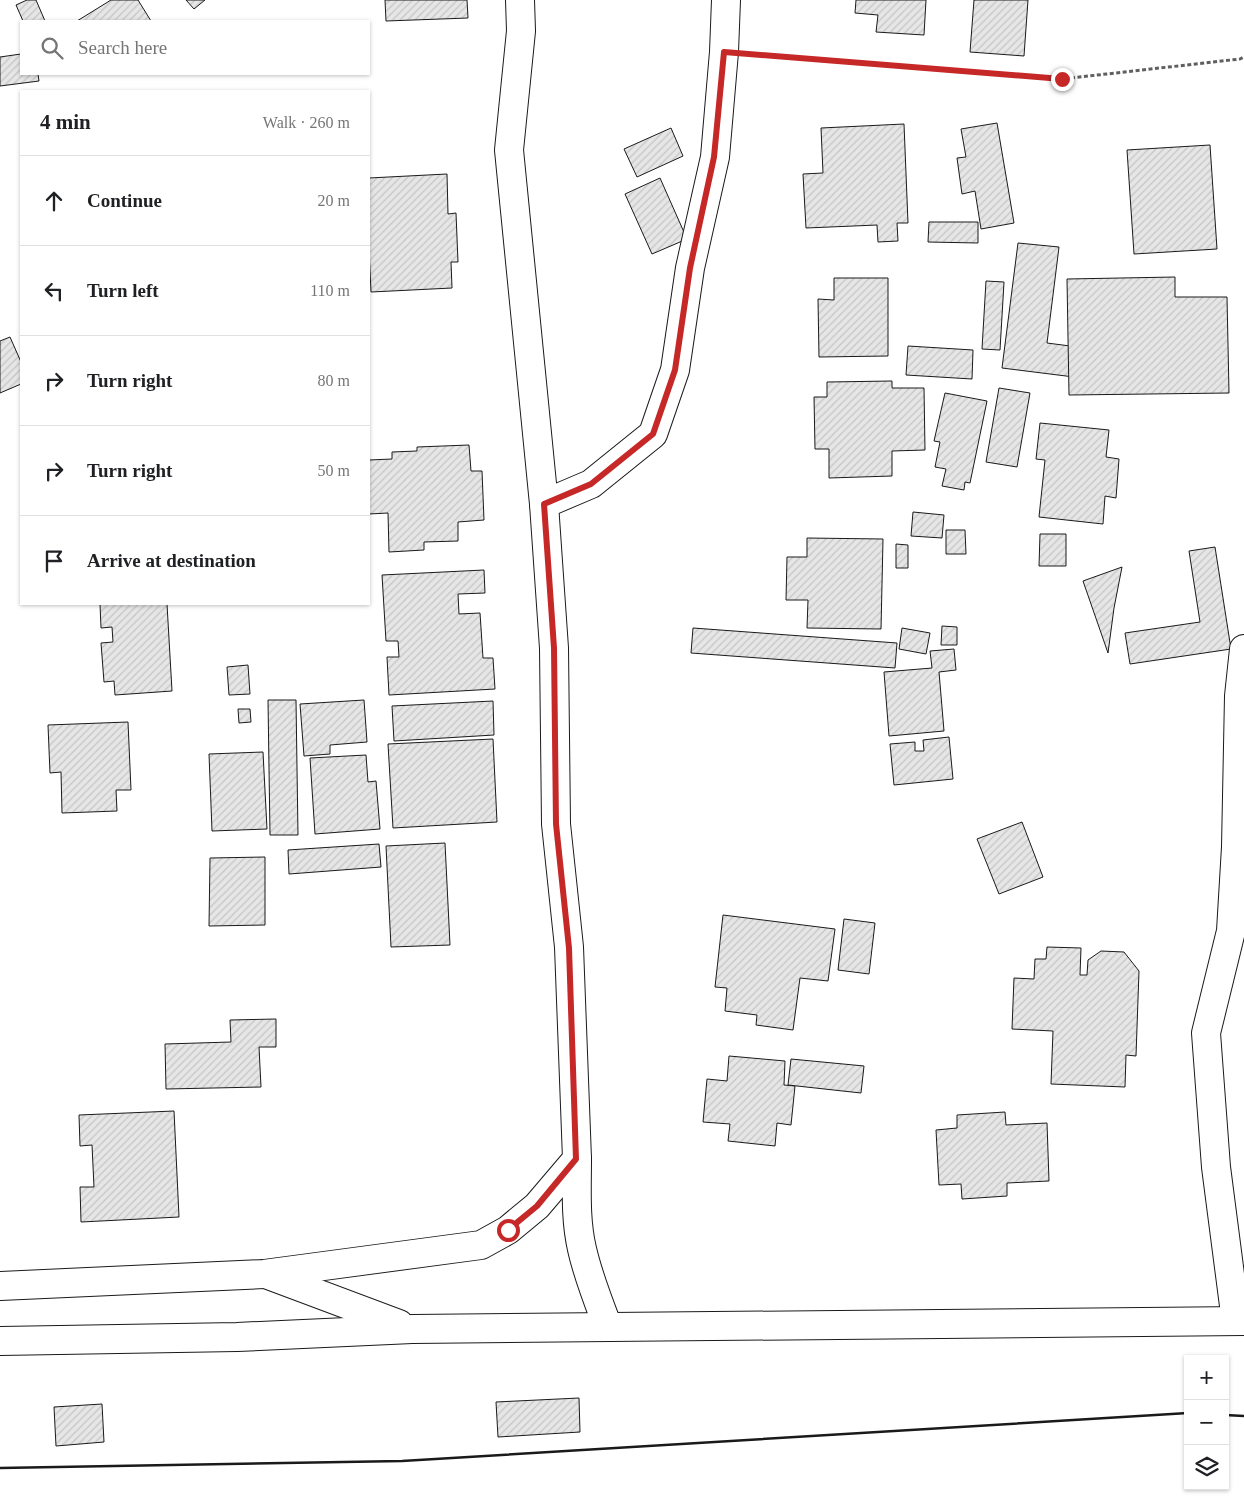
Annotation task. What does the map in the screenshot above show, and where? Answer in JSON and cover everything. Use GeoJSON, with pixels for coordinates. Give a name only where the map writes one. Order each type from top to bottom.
{"type":"FeatureCollection","features":[{"type":"Feature","properties":{"kind":"street"},"geometry":{"type":"LineString","coordinates":[[520,0],[521,31],[509,150],[544,504],[554,648],[556,824],[569,948],[577,1212],[581,1247],[590,1279],[608,1327]]}},
{"type":"Feature","properties":{"kind":"street"},"geometry":{"type":"LineString","coordinates":[[544,504],[591,484],[653,434],[675,370],[690,268],[714,157],[724,52],[726,0]]}},
{"type":"Feature","properties":{"kind":"street"},"geometry":{"type":"LineString","coordinates":[[0,1342],[237,1337],[412,1328],[1240,1321],[1216,1167],[1206,1033],[1231,931],[1236,847],[1239,696],[1244,649]]}},
{"type":"Feature","properties":{"kind":"street"},"geometry":{"type":"LineString","coordinates":[[0,1286],[264,1274],[481,1245],[508,1230],[537,1206],[576,1159]]}},
{"type":"Feature","properties":{"kind":"street"},"geometry":{"type":"LineString","coordinates":[[264,1274],[412,1328]]}},
{"type":"Feature","properties":{"kind":"path"},"geometry":{"type":"LineString","coordinates":[[724,52],[1062,79],[1240,59],[1244,57]]}},
{"type":"Feature","properties":{"kind":"building"},"geometry":{"type":"Polygon","coordinates":[[[27,0],[36,0],[45,20],[23,20],[16,5],[27,0]]]}},
{"type":"Feature","properties":{"kind":"building"},"geometry":{"type":"Polygon","coordinates":[[[111,0],[138,0],[150,20],[79,20],[111,0]]]}},
{"type":"Feature","properties":{"kind":"building"},"geometry":{"type":"Polygon","coordinates":[[[186,0],[205,0],[194,9],[186,0]]]}},
{"type":"Feature","properties":{"kind":"building"},"geometry":{"type":"Polygon","coordinates":[[[385,0],[467,0],[468,18],[386,21],[385,0]]]}},
{"type":"Feature","properties":{"kind":"building"},"geometry":{"type":"Polygon","coordinates":[[[856,0],[926,0],[924,35],[876,32],[878,15],[855,13],[856,0]]]}},
{"type":"Feature","properties":{"kind":"building"},"geometry":{"type":"Polygon","coordinates":[[[974,0],[1028,0],[1024,56],[970,52],[974,0]]]}},
{"type":"Feature","properties":{"kind":"building"},"geometry":{"type":"Polygon","coordinates":[[[20,54],[20,75],[38,75],[39,81],[0,86],[0,57],[20,54]]]}},
{"type":"Feature","properties":{"kind":"building"},"geometry":{"type":"Polygon","coordinates":[[[997,123],[1014,223],[981,229],[975,191],[962,194],[957,158],[966,157],[961,129],[997,123]]]}},
{"type":"Feature","properties":{"kind":"building"},"geometry":{"type":"Polygon","coordinates":[[[904,124],[908,223],[897,223],[898,241],[878,242],[877,225],[806,228],[803,174],[823,173],[821,128],[904,124]]]}},
{"type":"Feature","properties":{"kind":"building"},"geometry":{"type":"Polygon","coordinates":[[[671,128],[683,156],[637,177],[624,149],[671,128]]]}},
{"type":"Feature","properties":{"kind":"building"},"geometry":{"type":"Polygon","coordinates":[[[1210,145],[1217,249],[1134,254],[1127,150],[1210,145]]]}},
{"type":"Feature","properties":{"kind":"building"},"geometry":{"type":"Polygon","coordinates":[[[447,174],[448,214],[456,213],[458,262],[451,262],[452,288],[371,292],[370,178],[447,174]]]}},
{"type":"Feature","properties":{"kind":"building"},"geometry":{"type":"Polygon","coordinates":[[[660,178],[687,239],[652,254],[625,194],[660,178]]]}},
{"type":"Feature","properties":{"kind":"building"},"geometry":{"type":"Polygon","coordinates":[[[929,222],[978,222],[978,243],[928,242],[929,222]]]}},
{"type":"Feature","properties":{"kind":"building"},"geometry":{"type":"Polygon","coordinates":[[[1018,243],[1059,247],[1047,343],[1078,347],[1074,377],[1002,368],[1018,243]]]}},
{"type":"Feature","properties":{"kind":"building"},"geometry":{"type":"Polygon","coordinates":[[[1175,277],[1175,297],[1227,297],[1229,393],[1069,395],[1067,279],[1175,277]]]}},
{"type":"Feature","properties":{"kind":"building"},"geometry":{"type":"Polygon","coordinates":[[[834,278],[888,278],[888,356],[819,357],[818,299],[834,300],[834,278]]]}},
{"type":"Feature","properties":{"kind":"building"},"geometry":{"type":"Polygon","coordinates":[[[986,281],[1004,282],[1000,350],[982,349],[986,281]]]}},
{"type":"Feature","properties":{"kind":"building"},"geometry":{"type":"Polygon","coordinates":[[[10,337],[20,360],[20,384],[0,393],[0,341],[10,337]]]}},
{"type":"Feature","properties":{"kind":"building"},"geometry":{"type":"Polygon","coordinates":[[[908,346],[973,350],[972,379],[906,375],[908,346]]]}},
{"type":"Feature","properties":{"kind":"building"},"geometry":{"type":"Polygon","coordinates":[[[892,381],[892,388],[924,388],[925,450],[892,451],[892,476],[829,478],[829,449],[815,449],[814,397],[827,397],[827,382],[892,381]]]}},
{"type":"Feature","properties":{"kind":"building"},"geometry":{"type":"Polygon","coordinates":[[[999,388],[1030,393],[1017,467],[986,462],[999,388]]]}},
{"type":"Feature","properties":{"kind":"building"},"geometry":{"type":"Polygon","coordinates":[[[945,393],[987,401],[970,483],[965,482],[964,490],[942,486],[946,469],[935,467],[940,442],[934,441],[945,393]]]}},
{"type":"Feature","properties":{"kind":"building"},"geometry":{"type":"Polygon","coordinates":[[[1040,423],[1109,430],[1106,457],[1119,459],[1116,498],[1105,496],[1103,524],[1039,517],[1045,460],[1036,459],[1040,423]]]}},
{"type":"Feature","properties":{"kind":"building"},"geometry":{"type":"Polygon","coordinates":[[[469,445],[471,471],[482,471],[484,520],[458,522],[458,541],[424,542],[424,550],[389,552],[388,513],[370,514],[370,460],[392,459],[392,452],[417,451],[417,447],[469,445]]]}},
{"type":"Feature","properties":{"kind":"building"},"geometry":{"type":"Polygon","coordinates":[[[913,512],[944,515],[942,538],[911,536],[913,512]]]}},
{"type":"Feature","properties":{"kind":"building"},"geometry":{"type":"Polygon","coordinates":[[[946,530],[965,530],[966,554],[946,554],[946,530]]]}},
{"type":"Feature","properties":{"kind":"building"},"geometry":{"type":"Polygon","coordinates":[[[1040,534],[1066,534],[1066,566],[1039,566],[1040,534]]]}},
{"type":"Feature","properties":{"kind":"building"},"geometry":{"type":"Polygon","coordinates":[[[807,538],[883,539],[881,629],[807,628],[808,600],[786,600],[787,557],[807,557],[807,538]]]}},
{"type":"Feature","properties":{"kind":"building"},"geometry":{"type":"Polygon","coordinates":[[[896,544],[908,545],[908,568],[896,568],[896,544]]]}},
{"type":"Feature","properties":{"kind":"building"},"geometry":{"type":"Polygon","coordinates":[[[1215,547],[1231,649],[1130,664],[1125,633],[1200,622],[1189,551],[1215,547]]]}},
{"type":"Feature","properties":{"kind":"building"},"geometry":{"type":"Polygon","coordinates":[[[1122,567],[1114,608],[1108,653],[1083,581],[1122,567]]]}},
{"type":"Feature","properties":{"kind":"building"},"geometry":{"type":"Polygon","coordinates":[[[484,570],[485,593],[458,594],[459,614],[480,613],[483,658],[493,658],[495,689],[389,695],[387,657],[399,657],[398,641],[386,641],[382,575],[484,570]]]}},
{"type":"Feature","properties":{"kind":"building"},"geometry":{"type":"Polygon","coordinates":[[[100,605],[167,605],[172,691],[115,695],[114,681],[104,682],[101,643],[113,642],[112,627],[101,628],[100,605]]]}},
{"type":"Feature","properties":{"kind":"building"},"geometry":{"type":"Polygon","coordinates":[[[942,626],[957,627],[957,645],[941,645],[942,626]]]}},
{"type":"Feature","properties":{"kind":"building"},"geometry":{"type":"Polygon","coordinates":[[[693,628],[897,643],[895,668],[691,653],[693,628]]]}},
{"type":"Feature","properties":{"kind":"building"},"geometry":{"type":"Polygon","coordinates":[[[902,628],[930,633],[926,654],[899,649],[902,628]]]}},
{"type":"Feature","properties":{"kind":"building"},"geometry":{"type":"Polygon","coordinates":[[[954,649],[956,670],[939,672],[944,731],[889,736],[884,672],[932,668],[930,651],[954,649]]]}},
{"type":"Feature","properties":{"kind":"building"},"geometry":{"type":"Polygon","coordinates":[[[248,665],[250,694],[229,695],[227,667],[248,665]]]}},
{"type":"Feature","properties":{"kind":"building"},"geometry":{"type":"Polygon","coordinates":[[[268,700],[296,700],[298,835],[270,835],[268,700]]]}},
{"type":"Feature","properties":{"kind":"building"},"geometry":{"type":"Polygon","coordinates":[[[364,700],[367,742],[330,745],[330,754],[304,756],[300,704],[364,700]]]}},
{"type":"Feature","properties":{"kind":"building"},"geometry":{"type":"Polygon","coordinates":[[[493,701],[494,735],[394,741],[392,706],[493,701]]]}},
{"type":"Feature","properties":{"kind":"building"},"geometry":{"type":"Polygon","coordinates":[[[238,709],[250,709],[251,722],[239,723],[238,709]]]}},
{"type":"Feature","properties":{"kind":"building"},"geometry":{"type":"Polygon","coordinates":[[[128,722],[131,790],[116,790],[117,811],[62,813],[61,772],[50,773],[48,725],[128,722]]]}},
{"type":"Feature","properties":{"kind":"building"},"geometry":{"type":"Polygon","coordinates":[[[949,737],[953,779],[894,785],[890,744],[915,742],[915,751],[924,751],[923,740],[949,737]]]}},
{"type":"Feature","properties":{"kind":"building"},"geometry":{"type":"Polygon","coordinates":[[[493,739],[497,822],[393,828],[388,744],[493,739]]]}},
{"type":"Feature","properties":{"kind":"building"},"geometry":{"type":"Polygon","coordinates":[[[263,752],[267,829],[212,831],[209,754],[263,752]]]}},
{"type":"Feature","properties":{"kind":"building"},"geometry":{"type":"Polygon","coordinates":[[[366,755],[368,782],[376,781],[380,829],[315,834],[310,758],[366,755]]]}},
{"type":"Feature","properties":{"kind":"building"},"geometry":{"type":"Polygon","coordinates":[[[1022,822],[1043,877],[999,894],[977,839],[1022,822]]]}},
{"type":"Feature","properties":{"kind":"building"},"geometry":{"type":"Polygon","coordinates":[[[445,843],[450,945],[391,947],[386,846],[445,843]]]}},
{"type":"Feature","properties":{"kind":"building"},"geometry":{"type":"Polygon","coordinates":[[[379,844],[381,867],[289,874],[288,850],[379,844]]]}},
{"type":"Feature","properties":{"kind":"building"},"geometry":{"type":"Polygon","coordinates":[[[265,857],[265,925],[209,926],[210,858],[265,857]]]}},
{"type":"Feature","properties":{"kind":"building"},"geometry":{"type":"Polygon","coordinates":[[[723,915],[835,929],[828,981],[800,978],[793,1030],[756,1025],[757,1015],[725,1011],[727,988],[715,987],[723,915]]]}},
{"type":"Feature","properties":{"kind":"building"},"geometry":{"type":"Polygon","coordinates":[[[844,919],[875,923],[869,974],[838,970],[844,919]]]}},
{"type":"Feature","properties":{"kind":"building"},"geometry":{"type":"Polygon","coordinates":[[[1047,947],[1081,948],[1080,975],[1087,975],[1088,960],[1101,951],[1124,952],[1139,971],[1136,1056],[1126,1055],[1125,1087],[1051,1084],[1053,1031],[1012,1029],[1014,978],[1034,979],[1035,959],[1046,959],[1047,947]]]}},
{"type":"Feature","properties":{"kind":"building"},"geometry":{"type":"Polygon","coordinates":[[[276,1019],[276,1047],[259,1047],[261,1087],[166,1089],[165,1044],[231,1042],[230,1020],[276,1019]]]}},
{"type":"Feature","properties":{"kind":"building"},"geometry":{"type":"Polygon","coordinates":[[[729,1056],[785,1061],[784,1085],[795,1086],[791,1125],[777,1123],[775,1146],[728,1141],[730,1124],[703,1122],[707,1079],[727,1081],[729,1056]]]}},
{"type":"Feature","properties":{"kind":"building"},"geometry":{"type":"Polygon","coordinates":[[[791,1059],[864,1066],[861,1093],[788,1085],[791,1059]]]}},
{"type":"Feature","properties":{"kind":"building"},"geometry":{"type":"Polygon","coordinates":[[[174,1111],[179,1217],[81,1222],[80,1187],[94,1187],[92,1145],[80,1146],[79,1115],[174,1111]]]}},
{"type":"Feature","properties":{"kind":"building"},"geometry":{"type":"Polygon","coordinates":[[[1005,1112],[1006,1125],[1047,1123],[1049,1181],[1007,1183],[1007,1196],[962,1199],[961,1184],[939,1185],[936,1130],[957,1128],[957,1115],[1005,1112]]]}},
{"type":"Feature","properties":{"kind":"building"},"geometry":{"type":"Polygon","coordinates":[[[579,1398],[580,1432],[498,1437],[496,1402],[579,1398]]]}},
{"type":"Feature","properties":{"kind":"building"},"geometry":{"type":"Polygon","coordinates":[[[102,1404],[104,1442],[56,1446],[54,1407],[102,1404]]]}},
{"type":"Feature","properties":{"kind":"wall"},"geometry":{"type":"LineString","coordinates":[[0,1468],[402,1461],[1184,1413]]}},
{"type":"Feature","properties":{"kind":"wall"},"geometry":{"type":"LineString","coordinates":[[1229,1415],[1244,1416]]}},
{"type":"Feature","properties":{"kind":"route"},"geometry":{"type":"LineString","coordinates":[[508,1230],[537,1206],[576,1159],[569,948],[556,824],[554,648],[544,504],[591,484],[653,434],[675,370],[690,268],[714,157],[724,52],[1062,79]]}}]}
